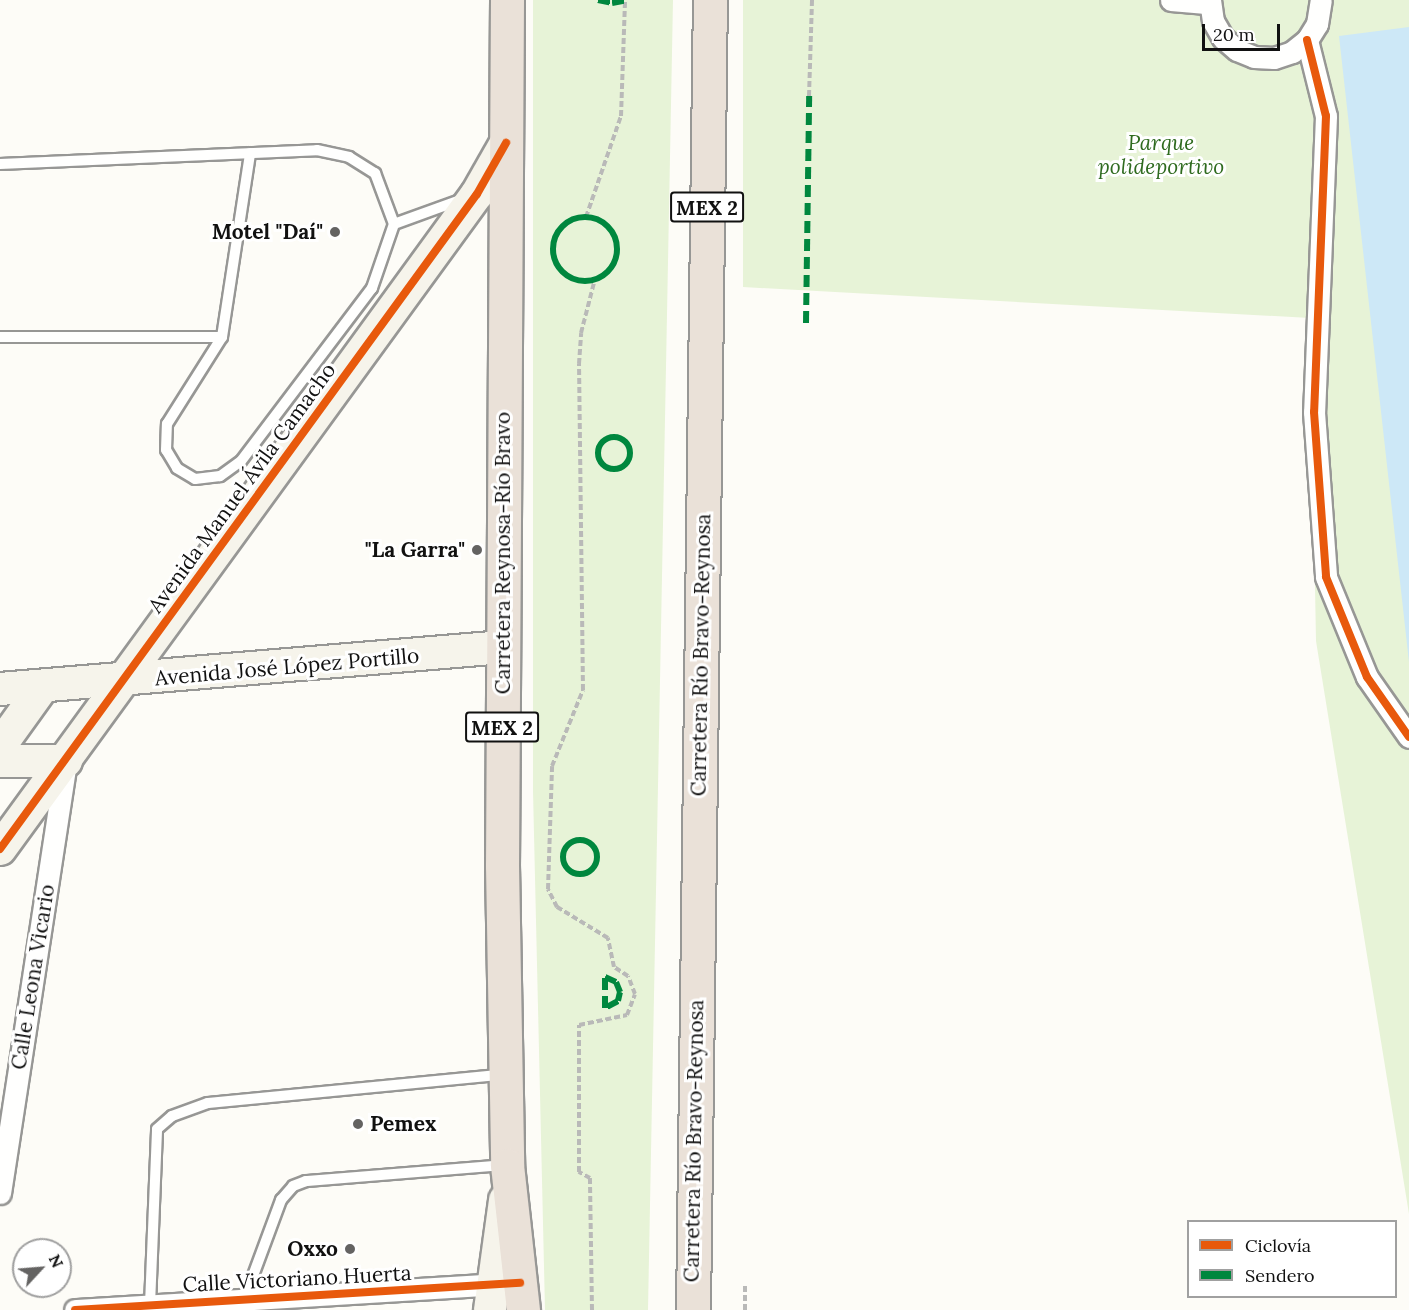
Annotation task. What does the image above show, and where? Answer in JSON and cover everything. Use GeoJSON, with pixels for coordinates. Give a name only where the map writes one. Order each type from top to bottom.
{"type":"FeatureCollection","features":[{"type":"Feature","properties":{"kind":"highway","name":"Carretera Reynosa-Río Bravo"},"geometry":{"type":"LineString","coordinates":[[506,1297],[508,1172],[502,647],[507,0]]}},
{"type":"Feature","properties":{"kind":"highway","name":"Carretera Río Bravo-Reynosa"},"geometry":{"type":"LineString","coordinates":[[693,1310],[710,0]]}},
{"type":"Feature","properties":{"kind":"street"},"geometry":{"type":"LineString","coordinates":[[1171,0],[1210,1],[1213,21],[1223,38],[1237,50],[1254,57],[1274,58],[1292,52],[1307,40],[1317,24],[1321,0]]}},
{"type":"Feature","properties":{"kind":"street"},"geometry":{"type":"LineString","coordinates":[[1307,40],[1326,116],[1314,412],[1326,577],[1367,677],[1409,737]]}},
{"type":"Feature","properties":{"kind":"street","name":"Avenida Manuel Ávila Camacho"},"geometry":{"type":"LineString","coordinates":[[0,849],[477,194],[506,143]]}},
{"type":"Feature","properties":{"kind":"street","name":"Avenida José López Portillo"},"geometry":{"type":"LineString","coordinates":[[0,689],[124,681],[502,647]]}},
{"type":"Feature","properties":{"kind":"street"},"geometry":{"type":"LineString","coordinates":[[0,746],[43,686]]}},
{"type":"Feature","properties":{"kind":"street"},"geometry":{"type":"LineString","coordinates":[[0,761],[66,761]]}},
{"type":"Feature","properties":{"kind":"street","name":"Calle Leona Vicario"},"geometry":{"type":"LineString","coordinates":[[0,1193],[66,761]]}},
{"type":"Feature","properties":{"kind":"street","name":"Calle Victoriano Huerta"},"geometry":{"type":"LineString","coordinates":[[75,1310],[244,1300],[506,1297]]}},
{"type":"Feature","properties":{"kind":"lane"},"geometry":{"type":"LineString","coordinates":[[0,164],[317,150],[349,157],[375,173],[394,224],[372,288],[241,461],[220,476],[195,478],[177,468],[166,450],[166,424],[222,337],[250,153]]}},
{"type":"Feature","properties":{"kind":"lane"},"geometry":{"type":"LineString","coordinates":[[394,224],[477,194]]}},
{"type":"Feature","properties":{"kind":"lane"},"geometry":{"type":"LineString","coordinates":[[0,337],[222,337]]}},
{"type":"Feature","properties":{"kind":"lane"},"geometry":{"type":"LineString","coordinates":[[150,1305],[157,1128],[172,1116],[208,1103],[507,1074]]}},
{"type":"Feature","properties":{"kind":"lane"},"geometry":{"type":"LineString","coordinates":[[244,1300],[281,1200],[293,1186],[306,1181],[508,1172]]}},
{"type":"Feature","properties":{"kind":"path"},"geometry":{"type":"LineString","coordinates":[[808,96],[812,0]]}},
{"type":"Feature","properties":{"kind":"path"},"geometry":{"type":"LineString","coordinates":[[586,217],[621,116],[625,1]]}},
{"type":"Feature","properties":{"kind":"path"},"geometry":{"type":"LineString","coordinates":[[592,1310],[590,1178],[579,1172],[579,1025],[627,1015],[635,994],[628,976],[614,967],[608,938],[557,907],[548,889],[552,766],[583,690],[579,364],[581,333],[595,279]]}},
{"type":"Feature","properties":{"kind":"path"},"geometry":{"type":"LineString","coordinates":[[745,1286],[745,1310]]}},
{"type":"Feature","properties":{"kind":"green space"},"geometry":{"type":"Polygon","coordinates":[[[533,0],[673,0],[648,1310],[545,1310],[533,791],[533,0]]]}},
{"type":"Feature","properties":{"kind":"green space","name":"Parque polideportivo"},"geometry":{"type":"Polygon","coordinates":[[[743,0],[1409,0],[1409,1214],[1316,641],[1310,318],[743,287],[743,0]]]}},
{"type":"Feature","properties":{"kind":"water"},"geometry":{"type":"Polygon","coordinates":[[[1409,27],[1409,662],[1339,36],[1409,27]]]}},
{"type":"Feature","properties":{"kind":"marked path"},"geometry":{"type":"LineString","coordinates":[[598,0],[612,3],[628,0]]}},
{"type":"Feature","properties":{"kind":"marked path"},"geometry":{"type":"LineString","coordinates":[[806,323],[809,96]]}},
{"type":"Feature","properties":{"kind":"marked path"},"geometry":{"type":"LineString","coordinates":[[585,217],[603,223],[611,231],[617,249],[611,267],[603,275],[585,281],[567,275],[559,267],[553,249],[559,231],[567,223],[585,217]]}},
{"type":"Feature","properties":{"kind":"marked path"},"geometry":{"type":"LineString","coordinates":[[614,437],[626,441],[630,453],[626,465],[614,469],[602,465],[598,453],[602,441],[614,437]]}},
{"type":"Feature","properties":{"kind":"marked path"},"geometry":{"type":"LineString","coordinates":[[580,840],[592,845],[597,857],[592,869],[580,874],[568,869],[563,857],[568,845],[580,840]]}},
{"type":"Feature","properties":{"kind":"marked path"},"geometry":{"type":"LineString","coordinates":[[605,977],[616,982],[620,992],[618,1001],[605,1008],[605,977]]}},
{"type":"Feature","properties":{"kind":"cycle path"},"geometry":{"type":"LineString","coordinates":[[1307,40],[1326,116],[1314,412],[1326,577],[1367,677],[1409,737]]}},
{"type":"Feature","properties":{"kind":"cycle path"},"geometry":{"type":"LineString","coordinates":[[0,849],[477,194],[506,143]]}},
{"type":"Feature","properties":{"kind":"cycle path"},"geometry":{"type":"LineString","coordinates":[[75,1310],[520,1283]]}},
{"type":"Feature","properties":{"kind":"place","name":"Motel \"Daí\""},"geometry":{"type":"Point","coordinates":[335,232]}},
{"type":"Feature","properties":{"kind":"place","name":"\"La Garra\""},"geometry":{"type":"Point","coordinates":[477,550]}},
{"type":"Feature","properties":{"kind":"place","name":"Pemex"},"geometry":{"type":"Point","coordinates":[358,1124]}},
{"type":"Feature","properties":{"kind":"place","name":"Oxxo"},"geometry":{"type":"Point","coordinates":[350,1249]}}]}
